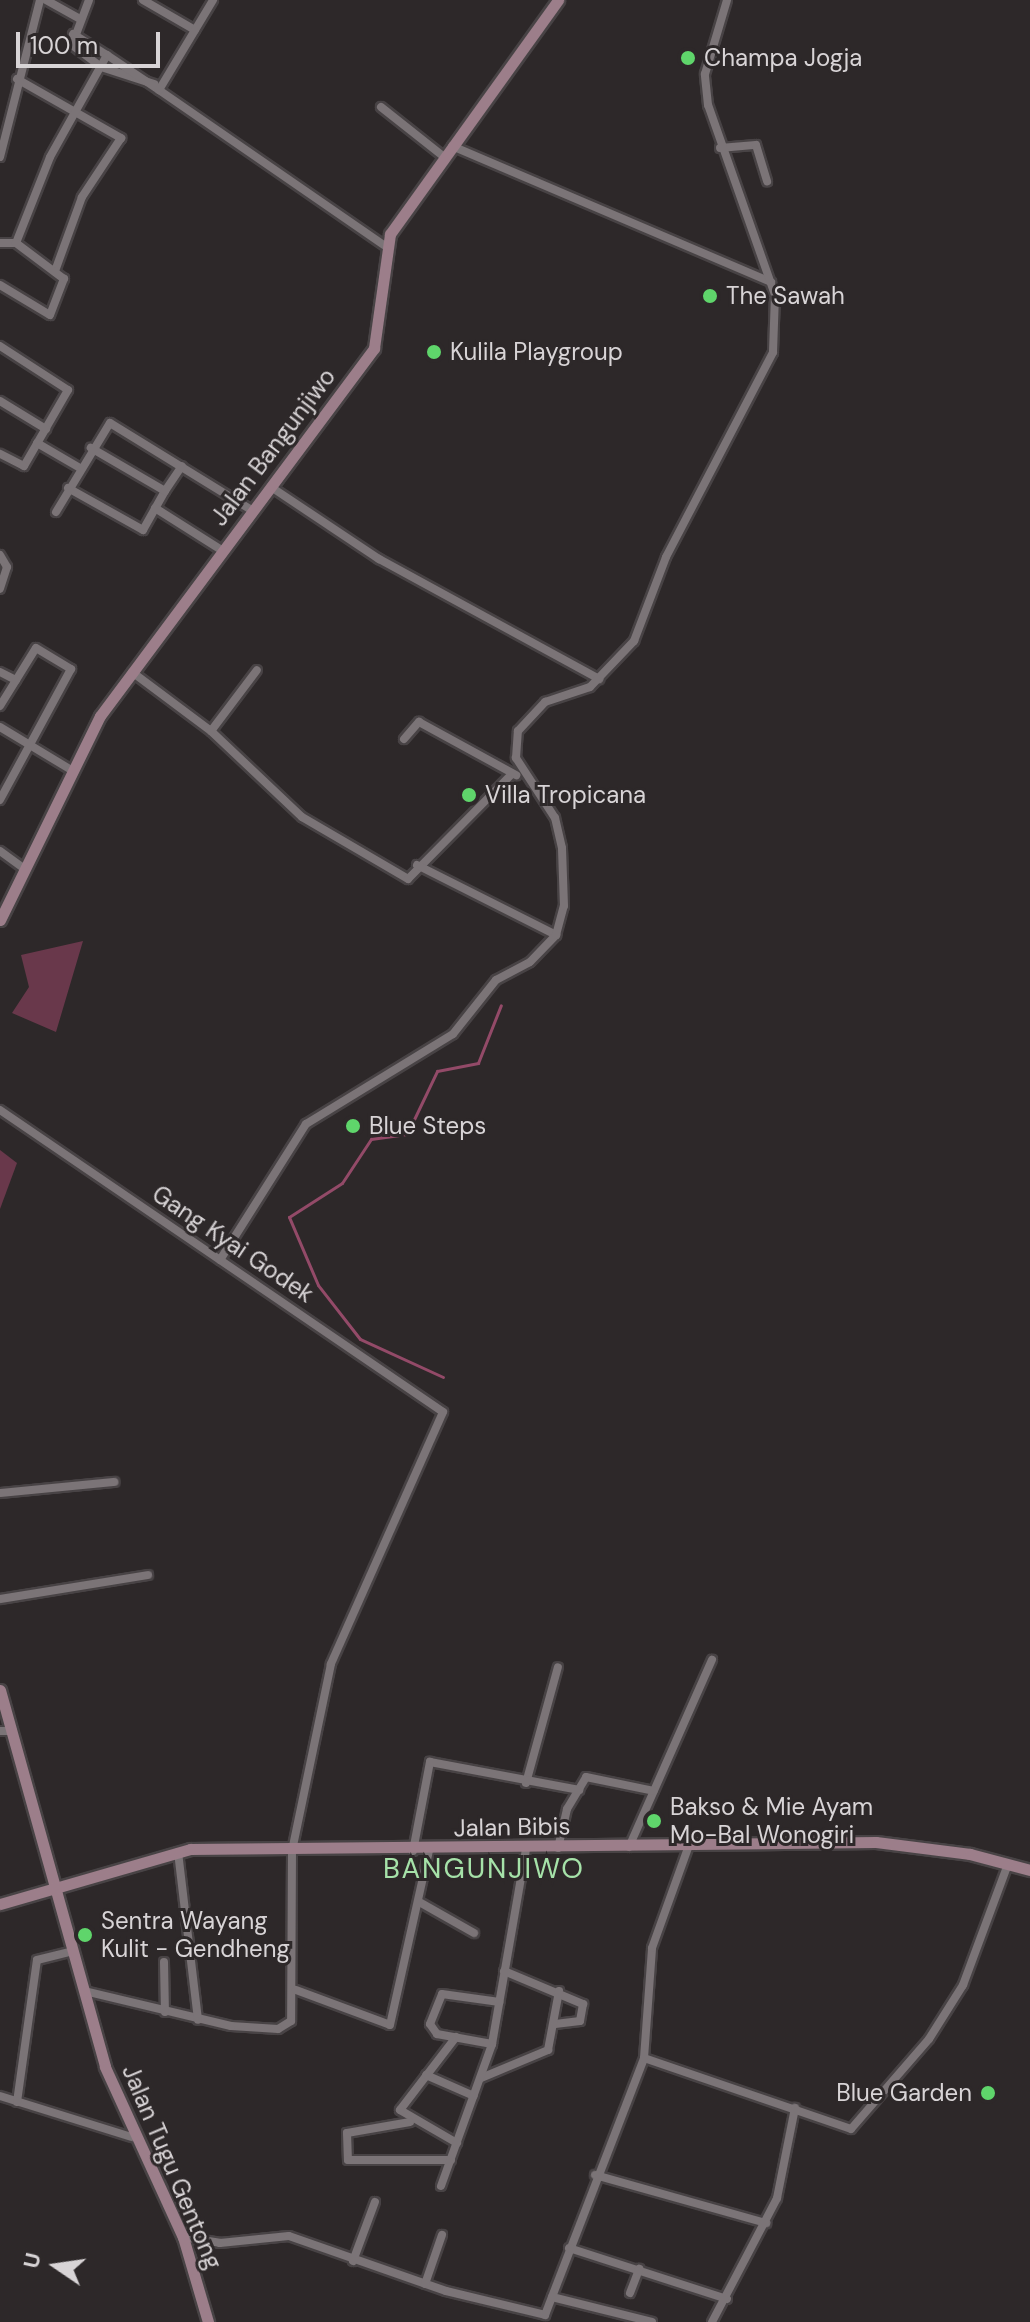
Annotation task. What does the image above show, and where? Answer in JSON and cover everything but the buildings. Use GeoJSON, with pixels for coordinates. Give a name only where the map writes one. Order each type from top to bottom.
{"type":"FeatureCollection","features":[{"type":"Feature","properties":{"kind":"main road"},"geometry":{"type":"LineString","coordinates":[[384,245],[558,0]]}},
{"type":"Feature","properties":{"kind":"main road","name":"Jalan Bangunjiwo"},"geometry":{"type":"LineString","coordinates":[[0,920],[73,771],[132,672],[374,348],[383,311],[384,245]]}},
{"type":"Feature","properties":{"kind":"main road"},"geometry":{"type":"LineString","coordinates":[[0,1690],[6,1731],[58,1890]]}},
{"type":"Feature","properties":{"kind":"main road","name":"Jalan Bibis"},"geometry":{"type":"LineString","coordinates":[[0,1904],[58,1890],[178,1852],[413,1852],[876,1842],[1030,1870]]}},
{"type":"Feature","properties":{"kind":"main road","name":"Jalan Tugu Gentong"},"geometry":{"type":"LineString","coordinates":[[58,1890],[132,2137],[183,2237],[210,2322]]}},
{"type":"Feature","properties":{"kind":"street"},"geometry":{"type":"LineString","coordinates":[[0,157],[11,124],[17,79],[43,0],[80,19]]}},
{"type":"Feature","properties":{"kind":"street"},"geometry":{"type":"LineString","coordinates":[[89,0],[73,34],[74,47],[101,67],[156,87]]}},
{"type":"Feature","properties":{"kind":"street"},"geometry":{"type":"LineString","coordinates":[[143,0],[195,30]]}},
{"type":"Feature","properties":{"kind":"street"},"geometry":{"type":"LineString","coordinates":[[156,87],[213,0]]}},
{"type":"Feature","properties":{"kind":"street"},"geometry":{"type":"LineString","coordinates":[[220,1260],[306,1124],[453,1034],[496,980],[530,962],[556,935],[564,906],[562,848],[555,818],[527,781],[514,744],[530,712],[599,679],[634,641],[666,557],[768,370],[779,316],[771,282],[720,148],[705,74],[727,0]]}},
{"type":"Feature","properties":{"kind":"street"},"geometry":{"type":"LineString","coordinates":[[73,34],[156,87],[384,245]]}},
{"type":"Feature","properties":{"kind":"street"},"geometry":{"type":"LineString","coordinates":[[16,243],[77,107],[107,55]]}},
{"type":"Feature","properties":{"kind":"street"},"geometry":{"type":"LineString","coordinates":[[17,79],[77,107],[121,138],[82,197],[55,271]]}},
{"type":"Feature","properties":{"kind":"street"},"geometry":{"type":"LineString","coordinates":[[381,107],[444,157]]}},
{"type":"Feature","properties":{"kind":"street"},"geometry":{"type":"LineString","coordinates":[[0,120],[11,124]]}},
{"type":"Feature","properties":{"kind":"street"},"geometry":{"type":"LineString","coordinates":[[720,148],[756,145],[767,181]]}},
{"type":"Feature","properties":{"kind":"street"},"geometry":{"type":"LineString","coordinates":[[452,146],[771,282]]}},
{"type":"Feature","properties":{"kind":"street"},"geometry":{"type":"LineString","coordinates":[[0,243],[16,243],[64,279],[49,315],[0,285]]}},
{"type":"Feature","properties":{"kind":"street"},"geometry":{"type":"LineString","coordinates":[[0,346],[68,388],[23,466],[0,454]]}},
{"type":"Feature","properties":{"kind":"street"},"geometry":{"type":"LineString","coordinates":[[0,401],[46,429]]}},
{"type":"Feature","properties":{"kind":"street"},"geometry":{"type":"LineString","coordinates":[[56,512],[91,448],[110,423],[253,511]]}},
{"type":"Feature","properties":{"kind":"street"},"geometry":{"type":"LineString","coordinates":[[37,443],[80,468]]}},
{"type":"Feature","properties":{"kind":"street"},"geometry":{"type":"LineString","coordinates":[[91,448],[165,491]]}},
{"type":"Feature","properties":{"kind":"street"},"geometry":{"type":"LineString","coordinates":[[68,488],[138,531],[182,466]]}},
{"type":"Feature","properties":{"kind":"street"},"geometry":{"type":"LineString","coordinates":[[271,487],[379,559],[599,679]]}},
{"type":"Feature","properties":{"kind":"street"},"geometry":{"type":"LineString","coordinates":[[155,508],[223,551]]}},
{"type":"Feature","properties":{"kind":"street"},"geometry":{"type":"LineString","coordinates":[[0,555],[7,567],[0,589]]}},
{"type":"Feature","properties":{"kind":"street"},"geometry":{"type":"LineString","coordinates":[[0,706],[36,648],[71,669],[31,745],[3,787],[0,800]]}},
{"type":"Feature","properties":{"kind":"street"},"geometry":{"type":"LineString","coordinates":[[211,731],[257,670]]}},
{"type":"Feature","properties":{"kind":"street"},"geometry":{"type":"LineString","coordinates":[[0,672],[16,680]]}},
{"type":"Feature","properties":{"kind":"street"},"geometry":{"type":"LineString","coordinates":[[132,672],[211,731],[302,817],[408,879],[417,865],[456,837],[512,774]]}},
{"type":"Feature","properties":{"kind":"street"},"geometry":{"type":"LineString","coordinates":[[404,739],[419,722],[527,781]]}},
{"type":"Feature","properties":{"kind":"street"},"geometry":{"type":"LineString","coordinates":[[0,727],[73,771]]}},
{"type":"Feature","properties":{"kind":"street"},"geometry":{"type":"LineString","coordinates":[[0,851],[25,869]]}},
{"type":"Feature","properties":{"kind":"street"},"geometry":{"type":"LineString","coordinates":[[417,865],[556,935]]}},
{"type":"Feature","properties":{"kind":"street","name":"Gang Kyai Godek"},"geometry":{"type":"LineString","coordinates":[[0,1110],[443,1412],[331,1664],[292,1851]]}},
{"type":"Feature","properties":{"kind":"street"},"geometry":{"type":"LineString","coordinates":[[0,1493],[114,1482]]}},
{"type":"Feature","properties":{"kind":"street"},"geometry":{"type":"LineString","coordinates":[[0,1599],[148,1575]]}},
{"type":"Feature","properties":{"kind":"street"},"geometry":{"type":"LineString","coordinates":[[628,1847],[712,1660]]}},
{"type":"Feature","properties":{"kind":"street"},"geometry":{"type":"LineString","coordinates":[[526,1783],[558,1667]]}},
{"type":"Feature","properties":{"kind":"street"},"geometry":{"type":"LineString","coordinates":[[413,1852],[426,1768],[430,1762],[526,1783],[579,1790]]}},
{"type":"Feature","properties":{"kind":"street"},"geometry":{"type":"LineString","coordinates":[[558,1848],[586,1777],[654,1791]]}},
{"type":"Feature","properties":{"kind":"street"},"geometry":{"type":"LineString","coordinates":[[183,2237],[220,2243],[289,2236],[425,2284],[545,2315],[595,2175],[644,2058],[652,1948],[689,1845]]}},
{"type":"Feature","properties":{"kind":"street"},"geometry":{"type":"LineString","coordinates":[[441,2186],[492,2044],[526,1849]]}},
{"type":"Feature","properties":{"kind":"street"},"geometry":{"type":"LineString","coordinates":[[88,1992],[198,2020],[286,2027],[296,1990],[292,1851]]}},
{"type":"Feature","properties":{"kind":"street"},"geometry":{"type":"LineString","coordinates":[[296,1990],[390,2025],[421,1903],[429,1851]]}},
{"type":"Feature","properties":{"kind":"street"},"geometry":{"type":"LineString","coordinates":[[178,1852],[198,2020]]}},
{"type":"Feature","properties":{"kind":"street"},"geometry":{"type":"LineString","coordinates":[[644,2058],[853,2127],[929,2039],[963,1985],[1008,1864]]}},
{"type":"Feature","properties":{"kind":"street"},"geometry":{"type":"LineString","coordinates":[[421,1903],[474,1933]]}},
{"type":"Feature","properties":{"kind":"street"},"geometry":{"type":"LineString","coordinates":[[17,2102],[37,1960],[74,1951]]}},
{"type":"Feature","properties":{"kind":"street"},"geometry":{"type":"LineString","coordinates":[[164,1962],[165,2012]]}},
{"type":"Feature","properties":{"kind":"street"},"geometry":{"type":"LineString","coordinates":[[504,1971],[559,1991],[584,2010],[574,2023],[555,2024]]}},
{"type":"Feature","properties":{"kind":"street"},"geometry":{"type":"LineString","coordinates":[[481,2078],[548,2050],[559,1991]]}},
{"type":"Feature","properties":{"kind":"street"},"geometry":{"type":"LineString","coordinates":[[492,2044],[431,2028],[439,1996],[499,2002]]}},
{"type":"Feature","properties":{"kind":"street"},"geometry":{"type":"LineString","coordinates":[[456,2037],[400,2110],[410,2122],[457,2143]]}},
{"type":"Feature","properties":{"kind":"street"},"geometry":{"type":"LineString","coordinates":[[426,2075],[474,2096]]}},
{"type":"Feature","properties":{"kind":"street"},"geometry":{"type":"LineString","coordinates":[[0,2096],[132,2137]]}},
{"type":"Feature","properties":{"kind":"street"},"geometry":{"type":"LineString","coordinates":[[712,2322],[766,2223],[795,2108]]}},
{"type":"Feature","properties":{"kind":"street"},"geometry":{"type":"LineString","coordinates":[[410,2122],[347,2133],[348,2160],[451,2160]]}},
{"type":"Feature","properties":{"kind":"street"},"geometry":{"type":"LineString","coordinates":[[595,2175],[766,2223]]}},
{"type":"Feature","properties":{"kind":"street"},"geometry":{"type":"LineString","coordinates":[[353,2261],[375,2202]]}},
{"type":"Feature","properties":{"kind":"street"},"geometry":{"type":"LineString","coordinates":[[425,2284],[442,2235]]}},
{"type":"Feature","properties":{"kind":"street"},"geometry":{"type":"LineString","coordinates":[[569,2248],[727,2299]]}},
{"type":"Feature","properties":{"kind":"street"},"geometry":{"type":"LineString","coordinates":[[630,2293],[639,2269]]}},
{"type":"Feature","properties":{"kind":"street"},"geometry":{"type":"LineString","coordinates":[[552,2297],[652,2322]]}},
{"type":"Feature","properties":{"kind":"shaded area"},"geometry":{"type":"Polygon","coordinates":[[[83,941],[56,1032],[12,1013],[29,987],[21,955],[83,941]]]}},
{"type":"Feature","properties":{"kind":"shaded area"},"geometry":{"type":"Polygon","coordinates":[[[0,1150],[17,1163],[0,1209],[0,1150]]]}},
{"type":"Feature","properties":{"kind":"waterway"},"geometry":{"type":"LineString","coordinates":[[443,1377],[360,1339],[318,1285],[289,1217],[342,1183],[371,1139],[407,1134],[437,1071],[478,1063],[501,1005]]}},
{"type":"Feature","properties":{"kind":"place","name":"Champa Jogja"},"geometry":{"type":"Point","coordinates":[688,58]}},
{"type":"Feature","properties":{"kind":"place","name":"The Sawah"},"geometry":{"type":"Point","coordinates":[710,296]}},
{"type":"Feature","properties":{"kind":"place","name":"Kulila Playgroup"},"geometry":{"type":"Point","coordinates":[434,352]}},
{"type":"Feature","properties":{"kind":"place","name":"Villa Tropicana"},"geometry":{"type":"Point","coordinates":[469,795]}},
{"type":"Feature","properties":{"kind":"place","name":"Blue Steps"},"geometry":{"type":"Point","coordinates":[353,1126]}},
{"type":"Feature","properties":{"kind":"place","name":"Bakso & Mie Ayam Mo-Bal Wonogiri"},"geometry":{"type":"Point","coordinates":[654,1821]}},
{"type":"Feature","properties":{"kind":"place","name":"Sentra Wayang Kulit - Gendheng"},"geometry":{"type":"Point","coordinates":[85,1935]}},
{"type":"Feature","properties":{"kind":"place","name":"Blue Garden"},"geometry":{"type":"Point","coordinates":[988,2093]}},
{"type":"Feature","properties":{"kind":"district","name":"BANGUNJIWO"},"geometry":{"type":"Point","coordinates":[484,1869]}}]}
